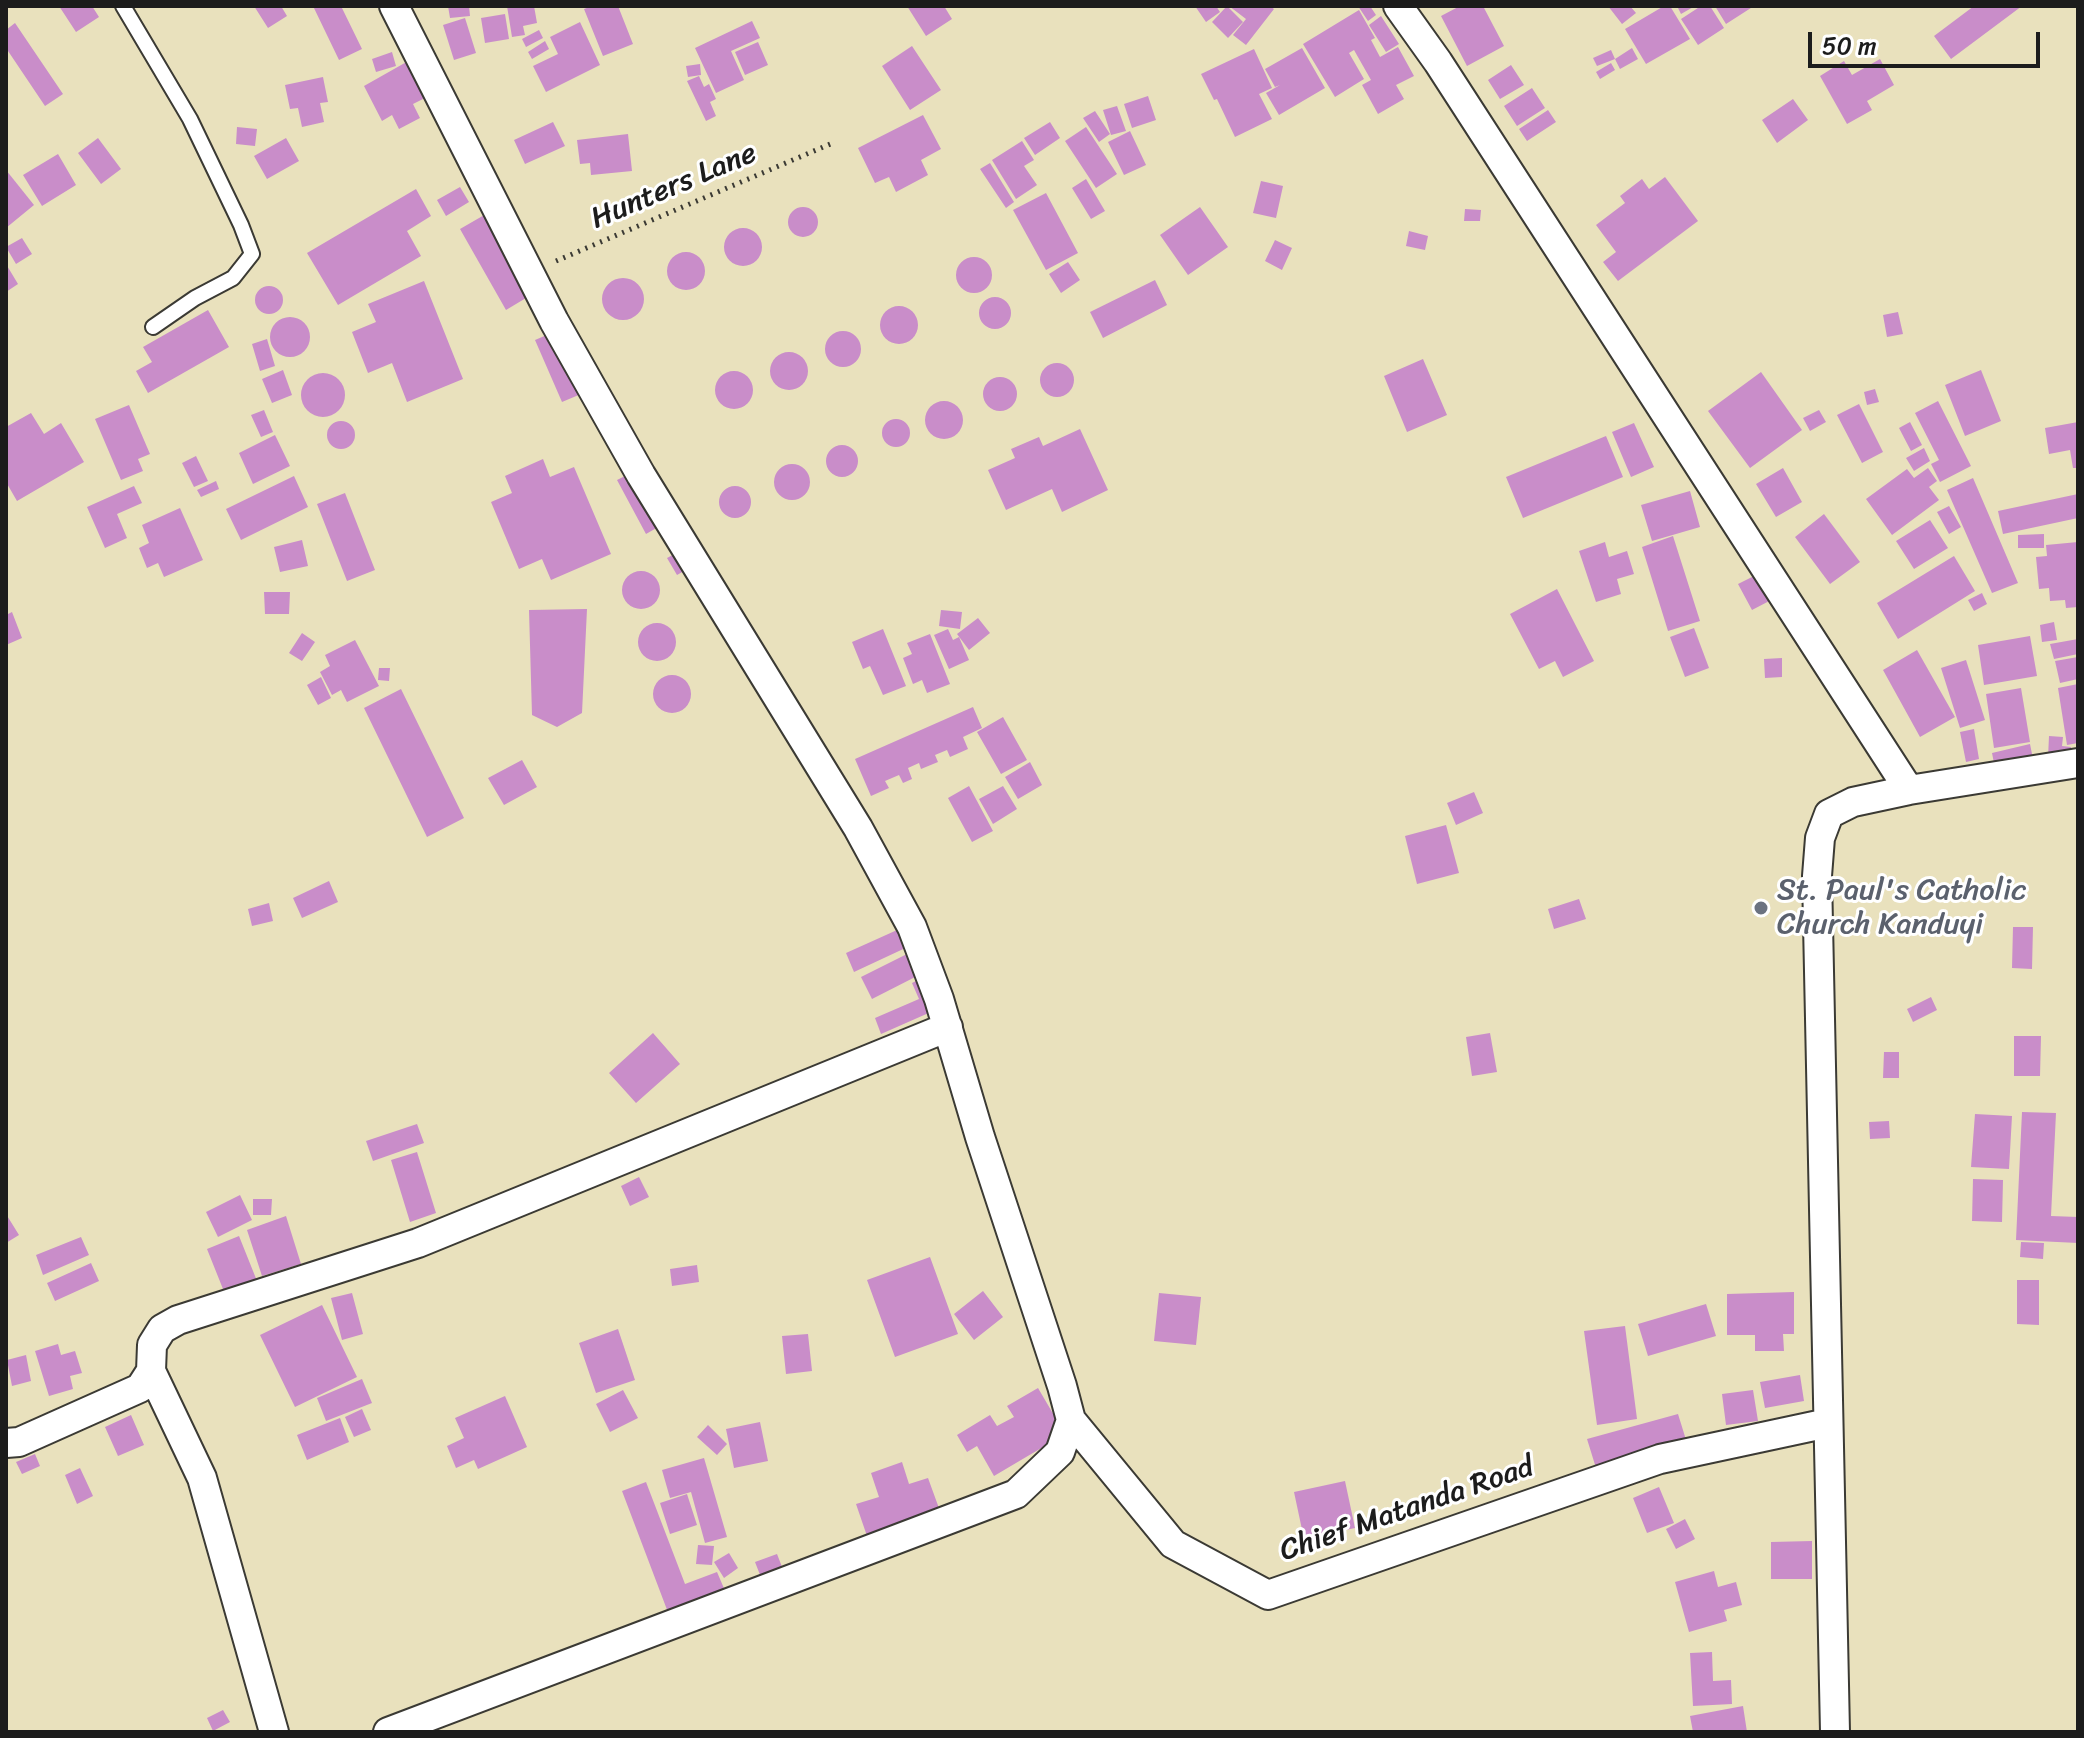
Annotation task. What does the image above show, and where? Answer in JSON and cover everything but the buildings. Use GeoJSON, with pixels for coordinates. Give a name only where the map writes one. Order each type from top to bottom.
{"type":"FeatureCollection","features":[{"type":"Feature","properties":{"kind":"street"},"geometry":{"type":"LineString","coordinates":[[388,1732],[1016,1494],[1060,1452],[1071,1420],[948,1027],[912,927],[858,828],[641,475],[554,321],[394,6]]}},
{"type":"Feature","properties":{"kind":"street"},"geometry":{"type":"LineString","coordinates":[[1398,6],[1438,62],[1909,790]]}},
{"type":"Feature","properties":{"kind":"street"},"geometry":{"type":"LineString","coordinates":[[1835,1732],[1817,891],[1820,838],[1829,814],[1853,802],[2078,763]]}},
{"type":"Feature","properties":{"kind":"street"},"geometry":{"type":"LineString","coordinates":[[274,1732],[202,1478],[151,1371],[152,1345],[162,1329],[178,1320],[418,1243],[948,1027]]}},
{"type":"Feature","properties":{"kind":"street"},"geometry":{"type":"LineString","coordinates":[[6,1443],[19,1442],[140,1388],[151,1371]]}},
{"type":"Feature","properties":{"kind":"street","name":"Chief Matanda Road"},"geometry":{"type":"LineString","coordinates":[[1071,1420],[1173,1544],[1268,1595],[1660,1459],[1828,1423]]}},
{"type":"Feature","properties":{"kind":"lane"},"geometry":{"type":"LineString","coordinates":[[123,6],[190,119],[252,254],[233,278],[195,298],[153,327]]}},
{"type":"Feature","properties":{"kind":"path","name":"Hunters Lane"},"geometry":{"type":"LineString","coordinates":[[530,272],[835,142]]}},
{"type":"Feature","properties":{"kind":"place","name":"St. Paul's Catholic Church Kanduyi"},"geometry":{"type":"Point","coordinates":[1761,908]}}]}
